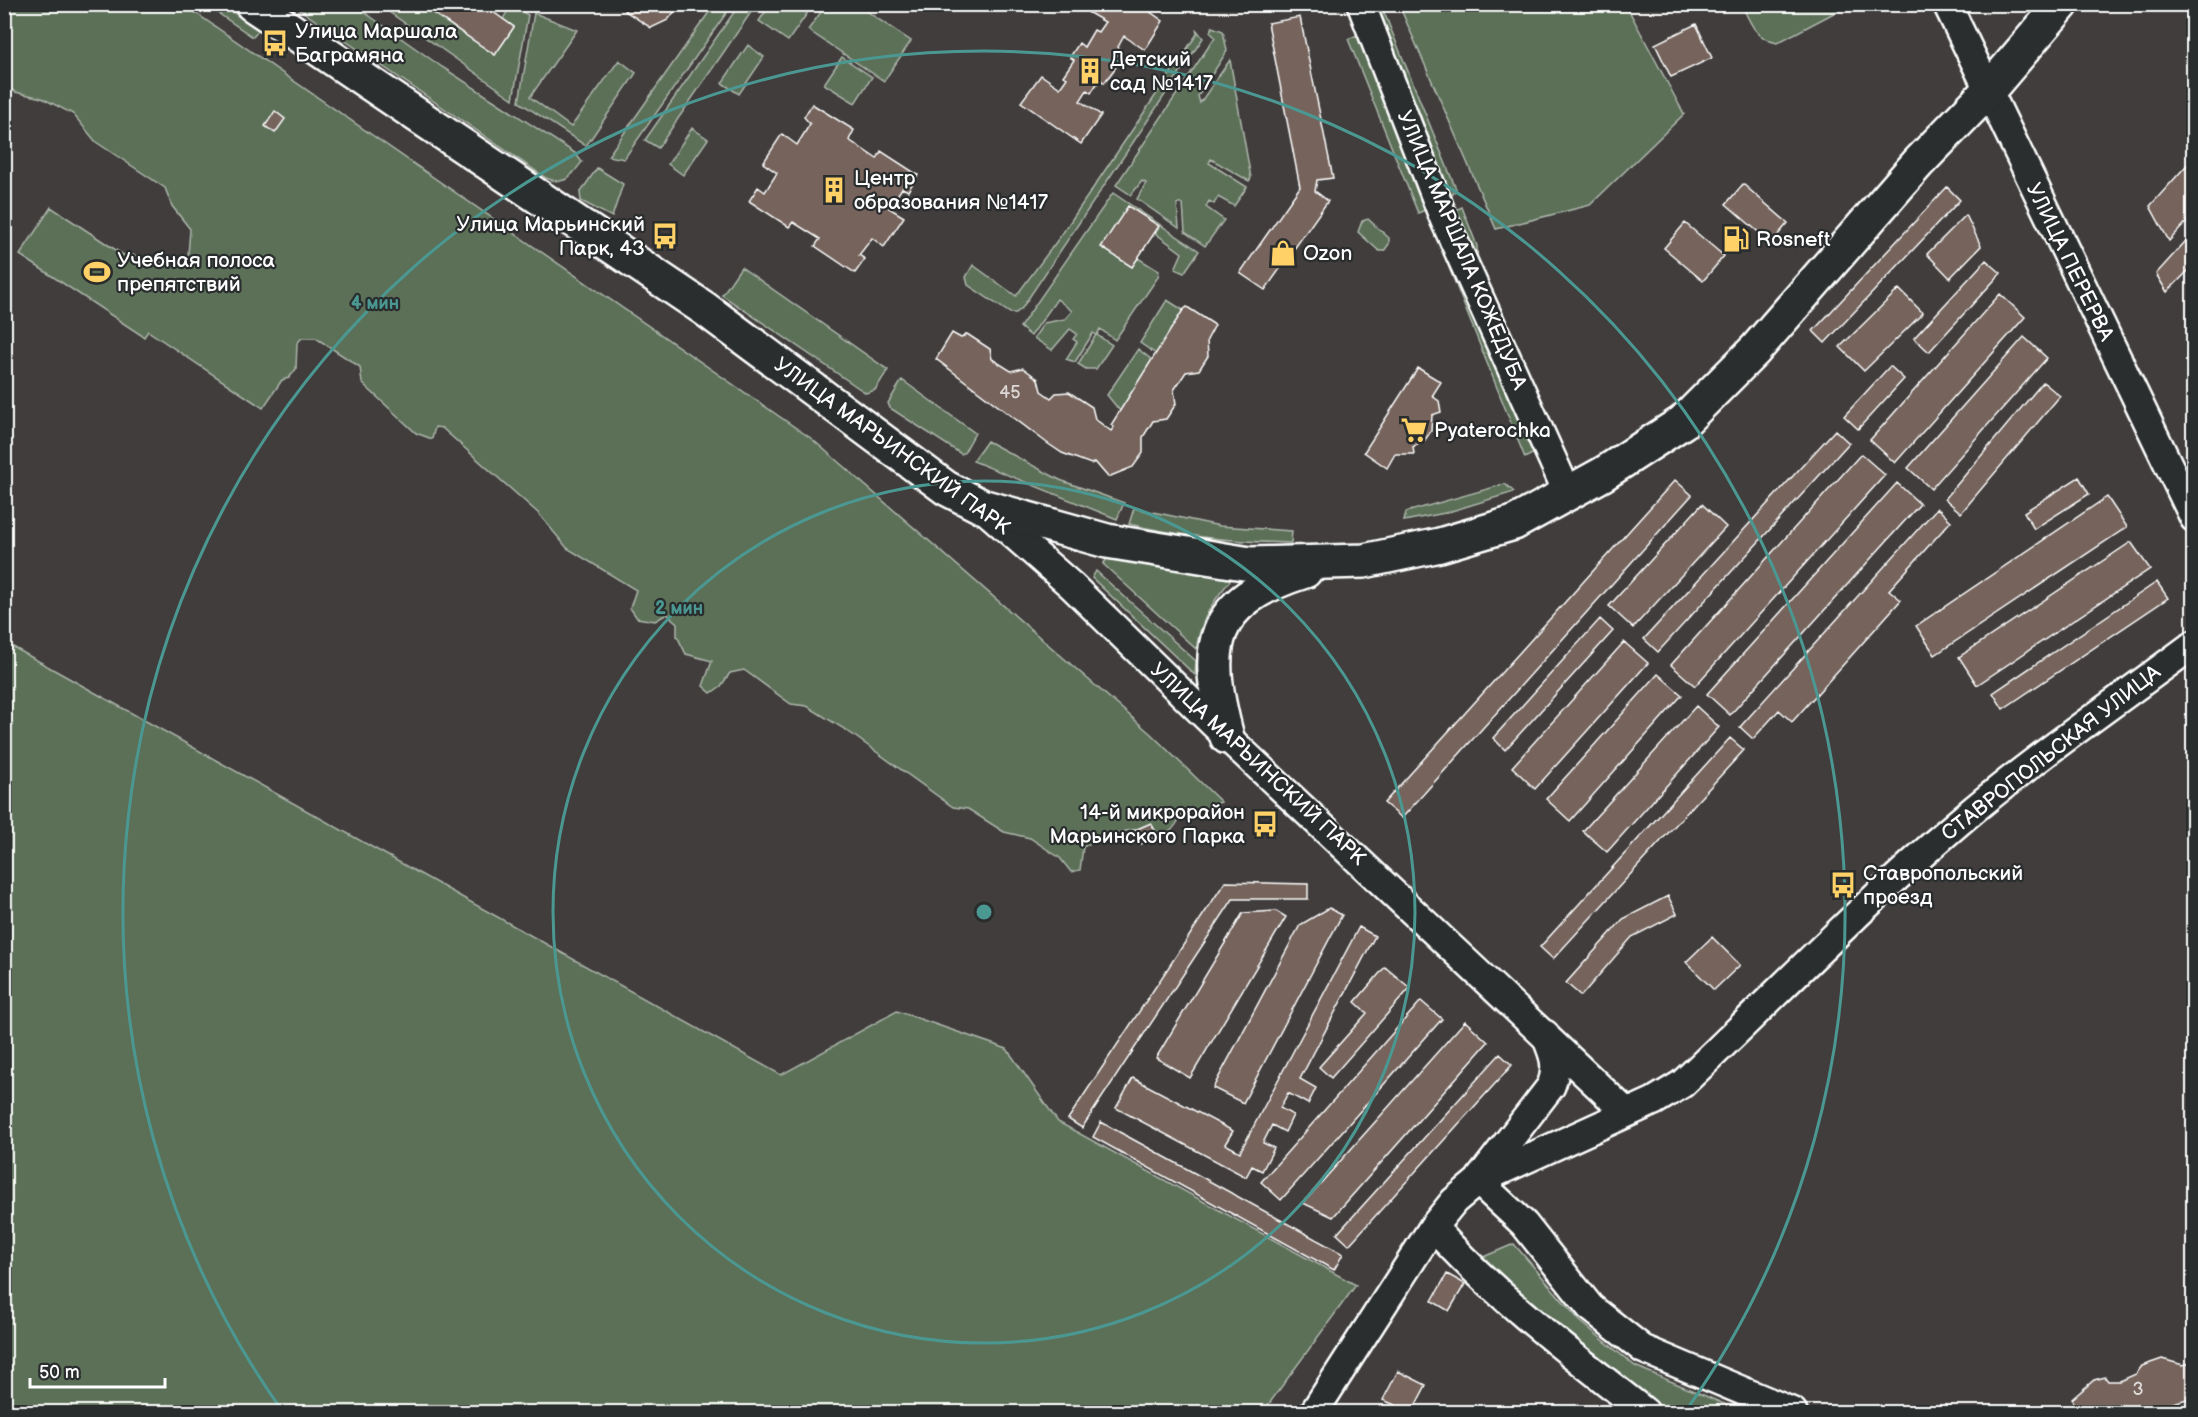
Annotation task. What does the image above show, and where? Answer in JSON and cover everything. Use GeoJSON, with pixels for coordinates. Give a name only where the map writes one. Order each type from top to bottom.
{"type":"FeatureCollection","features":[{"type":"Feature","properties":{"kind":"main road","name":"УЛИЦА МАРЬИНСКИЙ ПАРК"},"geometry":{"type":"LineString","coordinates":[[252,4],[705,309],[946,488],[981,506]]}},
{"type":"Feature","properties":{"kind":"main road"},"geometry":{"type":"LineString","coordinates":[[981,506],[1139,548],[1250,564],[1364,561],[1440,545],[1514,523],[1568,494],[1683,422],[1755,350],[1918,163],[1988,91],[2062,4]]}},
{"type":"Feature","properties":{"kind":"main road"},"geometry":{"type":"LineString","coordinates":[[1227,737],[1213,672],[1213,657],[1218,635],[1233,612],[1255,590],[1329,562]]}},
{"type":"Feature","properties":{"kind":"street","name":"УЛИЦА МАРШАЛА КОЖЕДУБА"},"geometry":{"type":"LineString","coordinates":[[1361,4],[1444,219],[1568,494]]}},
{"type":"Feature","properties":{"kind":"street","name":"УЛИЦА ПЕРЕРВА"},"geometry":{"type":"LineString","coordinates":[[1947,4],[2193,518]]}},
{"type":"Feature","properties":{"kind":"street","name":"УЛИЦА МАРЬИНСКИЙ ПАРК"},"geometry":{"type":"LineString","coordinates":[[981,506],[1072,586],[1227,737],[1545,1033],[1627,1113]]}},
{"type":"Feature","properties":{"kind":"street","name":"СТАВРОПОЛЬСКАЯ УЛИЦА"},"geometry":{"type":"LineString","coordinates":[[1314,1413],[1432,1227],[1454,1201],[1478,1181],[1654,1101],[1682,1084],[1912,863],[2009,780],[2193,644]]}},
{"type":"Feature","properties":{"kind":"street"},"geometry":{"type":"LineString","coordinates":[[1545,1033],[1555,1058],[1556,1075],[1551,1086],[1478,1181],[1524,1224],[1590,1307],[1643,1350],[1792,1413]]}},
{"type":"Feature","properties":{"kind":"street"},"geometry":{"type":"LineString","coordinates":[[1432,1227],[1461,1258],[1531,1322],[1645,1413]]}},
{"type":"Feature","properties":{"kind":"green space"},"geometry":{"type":"Polygon","coordinates":[[[4,5],[184,5],[812,439],[1151,734],[1221,802],[1201,810],[1184,811],[1174,827],[1167,833],[1135,829],[1088,844],[1083,847],[1080,870],[1071,872],[1060,858],[1030,838],[1004,832],[968,809],[953,807],[846,730],[807,706],[791,704],[744,670],[730,673],[721,686],[711,693],[703,686],[712,661],[686,654],[677,636],[677,623],[667,614],[655,621],[637,618],[630,608],[636,590],[567,548],[538,513],[442,428],[435,427],[432,439],[416,433],[362,383],[360,367],[316,338],[302,338],[297,343],[296,369],[289,378],[282,380],[263,408],[148,331],[144,337],[20,255],[51,207],[128,258],[133,255],[170,265],[181,264],[188,255],[190,229],[172,206],[165,188],[96,142],[73,114],[42,98],[15,92],[5,86],[4,5]]]}},
{"type":"Feature","properties":{"kind":"green space"},"geometry":{"type":"Polygon","coordinates":[[[206,5],[222,5],[259,30],[253,37],[206,5]]]}},
{"type":"Feature","properties":{"kind":"green space"},"geometry":{"type":"Polygon","coordinates":[[[293,5],[354,5],[442,67],[575,153],[582,162],[567,179],[558,181],[546,178],[293,5]]]}},
{"type":"Feature","properties":{"kind":"green space"},"geometry":{"type":"Polygon","coordinates":[[[379,5],[420,5],[495,55],[514,27],[503,19],[511,5],[528,15],[513,99],[379,5]]]}},
{"type":"Feature","properties":{"kind":"green space"},"geometry":{"type":"Polygon","coordinates":[[[714,5],[732,5],[624,159],[608,156],[714,5]]]}},
{"type":"Feature","properties":{"kind":"green space"},"geometry":{"type":"Polygon","coordinates":[[[739,5],[756,5],[658,148],[645,140],[739,5]]]}},
{"type":"Feature","properties":{"kind":"green space"},"geometry":{"type":"Polygon","coordinates":[[[770,5],[813,5],[788,41],[759,21],[770,5]]]}},
{"type":"Feature","properties":{"kind":"green space"},"geometry":{"type":"Polygon","coordinates":[[[826,5],[857,5],[911,41],[884,81],[808,30],[826,5]]]}},
{"type":"Feature","properties":{"kind":"green space"},"geometry":{"type":"Polygon","coordinates":[[[1367,5],[1381,5],[1456,189],[1451,197],[1448,197],[1367,5]]]}},
{"type":"Feature","properties":{"kind":"green space"},"geometry":{"type":"Polygon","coordinates":[[[1399,5],[1626,5],[1684,114],[1590,205],[1496,229],[1399,5]]]}},
{"type":"Feature","properties":{"kind":"green space"},"geometry":{"type":"Polygon","coordinates":[[[1742,5],[1849,5],[1777,43],[1759,34],[1751,24],[1742,5]]]}},
{"type":"Feature","properties":{"kind":"green space"},"geometry":{"type":"Polygon","coordinates":[[[534,13],[577,30],[530,97],[571,127],[619,60],[636,73],[586,146],[519,102],[534,13]]]}},
{"type":"Feature","properties":{"kind":"green space"},"geometry":{"type":"Polygon","coordinates":[[[1212,27],[1223,31],[1227,51],[1198,96],[1200,103],[1230,60],[1251,178],[1249,181],[1211,159],[1209,163],[1247,187],[1234,206],[1218,197],[1214,204],[1209,201],[1206,207],[1224,220],[1205,246],[1185,232],[1183,204],[1177,204],[1179,228],[1137,199],[1146,183],[1142,181],[1131,195],[1116,185],[1215,37],[1210,32],[1212,27]]]}},
{"type":"Feature","properties":{"kind":"green space"},"geometry":{"type":"Polygon","coordinates":[[[1196,29],[1203,38],[1022,308],[1016,313],[1010,313],[968,285],[966,277],[973,265],[1016,296],[1062,234],[1197,34],[1196,29]]]}},
{"type":"Feature","properties":{"kind":"green space"},"geometry":{"type":"Polygon","coordinates":[[[1360,34],[1430,208],[1418,213],[1348,39],[1360,34]]]}},
{"type":"Feature","properties":{"kind":"green space"},"geometry":{"type":"Polygon","coordinates":[[[748,45],[764,57],[739,94],[722,83],[748,45]]]}},
{"type":"Feature","properties":{"kind":"green space"},"geometry":{"type":"Polygon","coordinates":[[[842,57],[872,77],[855,103],[824,84],[842,57]]]}},
{"type":"Feature","properties":{"kind":"green space"},"geometry":{"type":"Polygon","coordinates":[[[692,128],[708,139],[683,175],[668,164],[692,128]]]}},
{"type":"Feature","properties":{"kind":"green space"},"geometry":{"type":"Polygon","coordinates":[[[597,168],[623,184],[612,217],[581,201],[580,193],[597,168]]]}},
{"type":"Feature","properties":{"kind":"green space"},"geometry":{"type":"Polygon","coordinates":[[[1113,193],[1199,251],[1184,273],[1175,269],[1182,253],[1155,233],[1159,227],[1102,247],[1132,267],[1138,258],[1159,271],[1158,277],[1115,340],[1100,329],[1097,335],[1112,345],[1096,369],[1086,369],[1078,364],[1096,335],[1093,333],[1075,362],[1066,359],[1077,342],[1073,339],[1077,334],[1070,329],[1052,350],[1034,338],[1044,323],[1065,319],[1072,311],[1057,299],[1031,336],[1020,327],[1113,193]]]}},
{"type":"Feature","properties":{"kind":"green space"},"geometry":{"type":"Polygon","coordinates":[[[1462,207],[1477,246],[1478,274],[1453,211],[1462,207]]]}},
{"type":"Feature","properties":{"kind":"green space"},"geometry":{"type":"Polygon","coordinates":[[[1368,219],[1389,238],[1389,244],[1384,251],[1379,251],[1358,232],[1362,221],[1368,219]]]}},
{"type":"Feature","properties":{"kind":"green space"},"geometry":{"type":"Polygon","coordinates":[[[1443,226],[1534,453],[1525,458],[1434,230],[1443,226]]]}},
{"type":"Feature","properties":{"kind":"green space"},"geometry":{"type":"Polygon","coordinates":[[[741,267],[888,370],[875,390],[866,393],[722,295],[741,267]]]}},
{"type":"Feature","properties":{"kind":"green space"},"geometry":{"type":"Polygon","coordinates":[[[1167,300],[1183,310],[1156,354],[1140,343],[1167,300]]]}},
{"type":"Feature","properties":{"kind":"green space"},"geometry":{"type":"Polygon","coordinates":[[[1138,349],[1152,360],[1120,411],[1107,395],[1138,349]]]}},
{"type":"Feature","properties":{"kind":"green space"},"geometry":{"type":"Polygon","coordinates":[[[902,380],[975,433],[964,453],[961,454],[890,408],[888,403],[902,380]]]}},
{"type":"Feature","properties":{"kind":"green space"},"geometry":{"type":"Polygon","coordinates":[[[987,441],[1060,480],[1124,503],[1117,519],[973,461],[987,441]]]}},
{"type":"Feature","properties":{"kind":"green space"},"geometry":{"type":"Polygon","coordinates":[[[1505,484],[1514,492],[1445,513],[1404,521],[1406,512],[1505,484]]]}},
{"type":"Feature","properties":{"kind":"green space"},"geometry":{"type":"Polygon","coordinates":[[[1134,508],[1220,526],[1292,531],[1291,543],[1210,538],[1129,524],[1134,508]]]}},
{"type":"Feature","properties":{"kind":"green space"},"geometry":{"type":"Polygon","coordinates":[[[1110,555],[1237,573],[1210,608],[1198,637],[1196,649],[1103,564],[1110,555]]]}},
{"type":"Feature","properties":{"kind":"green space"},"geometry":{"type":"Polygon","coordinates":[[[1096,571],[1196,661],[1195,675],[1092,578],[1096,571]]]}},
{"type":"Feature","properties":{"kind":"green space"},"geometry":{"type":"Polygon","coordinates":[[[4,642],[781,1075],[897,1011],[1007,1049],[1058,1122],[1356,1285],[1263,1412],[5,1412],[4,642]]]}},
{"type":"Feature","properties":{"kind":"green space"},"geometry":{"type":"Polygon","coordinates":[[[1514,1244],[1580,1321],[1635,1366],[1743,1412],[1667,1412],[1476,1260],[1514,1244]]]}},
{"type":"Feature","properties":{"kind":"building"},"geometry":{"type":"Polygon","coordinates":[[[420,4],[482,4],[514,27],[495,55],[420,4]]]}},
{"type":"Feature","properties":{"kind":"building"},"geometry":{"type":"Polygon","coordinates":[[[626,4],[679,4],[679,6],[668,20],[651,28],[625,11],[626,4]]]}},
{"type":"Feature","properties":{"kind":"building","name":"Детский сад №1417"},"geometry":{"type":"Polygon","coordinates":[[[1088,4],[1139,4],[1163,21],[1145,50],[1124,36],[1118,47],[1120,50],[1112,63],[1116,67],[1104,83],[1100,79],[1091,93],[1087,90],[1080,101],[1101,115],[1081,144],[1021,102],[1041,75],[1060,88],[1067,78],[1063,76],[1074,60],[1070,57],[1079,43],[1084,47],[1094,30],[1098,32],[1105,22],[1084,10],[1088,4]]]}},
{"type":"Feature","properties":{"kind":"building"},"geometry":{"type":"Polygon","coordinates":[[[1300,17],[1333,178],[1317,180],[1315,191],[1328,201],[1265,290],[1240,273],[1300,187],[1268,23],[1300,17]]]}},
{"type":"Feature","properties":{"kind":"building"},"geometry":{"type":"Polygon","coordinates":[[[1696,24],[1712,58],[1671,77],[1655,44],[1696,24]]]}},
{"type":"Feature","properties":{"kind":"building","name":"Центр образования №1417"},"geometry":{"type":"Polygon","coordinates":[[[812,104],[854,130],[849,140],[877,159],[881,151],[918,175],[908,191],[902,188],[889,208],[904,217],[884,247],[872,238],[859,255],[865,259],[855,273],[815,246],[820,239],[793,222],[789,227],[749,201],[758,187],[765,192],[777,173],[763,163],[782,134],[797,145],[810,124],[804,117],[812,104]]]}},
{"type":"Feature","properties":{"kind":"building"},"geometry":{"type":"Polygon","coordinates":[[[275,111],[285,119],[275,133],[265,126],[275,111]]]}},
{"type":"Feature","properties":{"kind":"building"},"geometry":{"type":"Polygon","coordinates":[[[2194,157],[2194,214],[2169,241],[2150,206],[2194,157]]]}},
{"type":"Feature","properties":{"kind":"building"},"geometry":{"type":"Polygon","coordinates":[[[1743,184],[1788,223],[1771,243],[1726,204],[1743,184]]]}},
{"type":"Feature","properties":{"kind":"building"},"geometry":{"type":"Polygon","coordinates":[[[1947,187],[1960,200],[1825,343],[1813,331],[1947,187]]]}},
{"type":"Feature","properties":{"kind":"building"},"geometry":{"type":"Polygon","coordinates":[[[1128,206],[1159,226],[1132,267],[1101,247],[1128,206]]]}},
{"type":"Feature","properties":{"kind":"building"},"geometry":{"type":"Polygon","coordinates":[[[1966,215],[1981,246],[1950,278],[1927,254],[1966,215]]]}},
{"type":"Feature","properties":{"kind":"building"},"geometry":{"type":"Polygon","coordinates":[[[1685,223],[1724,256],[1703,281],[1664,248],[1685,223]]]}},
{"type":"Feature","properties":{"kind":"building"},"geometry":{"type":"Polygon","coordinates":[[[2194,232],[2194,265],[2167,292],[2156,274],[2194,232]]]}},
{"type":"Feature","properties":{"kind":"building"},"geometry":{"type":"Polygon","coordinates":[[[1986,260],[2001,273],[1929,352],[1914,338],[1986,260]]]}},
{"type":"Feature","properties":{"kind":"building"},"geometry":{"type":"Polygon","coordinates":[[[1899,289],[1923,313],[1864,371],[1840,347],[1899,289]]]}},
{"type":"Feature","properties":{"kind":"building"},"geometry":{"type":"Polygon","coordinates":[[[2000,294],[2025,317],[1895,463],[1870,440],[2000,294]]]}},
{"type":"Feature","properties":{"kind":"building"},"geometry":{"type":"Polygon","coordinates":[[[1187,307],[1215,325],[1207,340],[1208,356],[1199,370],[1186,372],[1174,390],[1176,404],[1166,419],[1153,421],[1143,437],[1143,453],[1133,467],[1108,477],[1095,462],[1091,464],[1062,453],[1047,443],[936,359],[952,333],[961,338],[967,334],[990,349],[992,359],[1011,371],[1023,368],[1038,379],[1041,391],[1051,398],[1056,393],[1069,392],[1092,407],[1095,419],[1111,431],[1114,427],[1111,425],[1187,307]]]}},
{"type":"Feature","properties":{"kind":"building"},"geometry":{"type":"Polygon","coordinates":[[[2024,337],[2047,358],[1931,489],[1908,468],[2024,337]]]}},
{"type":"Feature","properties":{"kind":"building"},"geometry":{"type":"Polygon","coordinates":[[[1890,366],[1904,379],[1858,429],[1844,416],[1890,366]]]}},
{"type":"Feature","properties":{"kind":"building"},"geometry":{"type":"Polygon","coordinates":[[[1418,368],[1441,382],[1432,396],[1439,401],[1441,412],[1432,415],[1431,431],[1425,440],[1413,447],[1414,454],[1395,454],[1387,468],[1364,452],[1418,368]]]}},
{"type":"Feature","properties":{"kind":"building"},"geometry":{"type":"Polygon","coordinates":[[[2043,382],[2060,396],[1961,513],[1945,499],[2043,382]]]}},
{"type":"Feature","properties":{"kind":"building"},"geometry":{"type":"Polygon","coordinates":[[[1835,430],[1849,443],[1658,652],[1644,639],[1835,430]]]}},
{"type":"Feature","properties":{"kind":"building"},"geometry":{"type":"Polygon","coordinates":[[[1861,454],[1885,475],[1695,686],[1671,665],[1861,454]]]}},
{"type":"Feature","properties":{"kind":"building"},"geometry":{"type":"Polygon","coordinates":[[[2079,477],[2089,494],[2034,529],[2024,512],[2079,477]]]}},
{"type":"Feature","properties":{"kind":"building"},"geometry":{"type":"Polygon","coordinates":[[[1675,480],[1692,495],[1402,818],[1384,803],[1675,480]]]}},
{"type":"Feature","properties":{"kind":"building"},"geometry":{"type":"Polygon","coordinates":[[[1897,483],[1920,504],[1730,715],[1707,694],[1897,483]]]}},
{"type":"Feature","properties":{"kind":"building"},"geometry":{"type":"Polygon","coordinates":[[[2107,497],[2127,527],[1935,655],[1916,626],[2107,497]]]}},
{"type":"Feature","properties":{"kind":"building"},"geometry":{"type":"Polygon","coordinates":[[[1702,504],[1726,527],[1633,628],[1609,606],[1702,504]]]}},
{"type":"Feature","properties":{"kind":"building"},"geometry":{"type":"Polygon","coordinates":[[[1937,508],[1951,521],[1889,590],[1901,600],[1792,722],[1779,710],[1753,739],[1740,727],[1937,508]]]}},
{"type":"Feature","properties":{"kind":"building"},"geometry":{"type":"Polygon","coordinates":[[[2131,542],[2150,569],[1977,685],[1959,657],[2131,542]]]}},
{"type":"Feature","properties":{"kind":"building"},"geometry":{"type":"Polygon","coordinates":[[[2157,582],[2168,598],[2003,709],[1993,693],[2157,582]]]}},
{"type":"Feature","properties":{"kind":"building"},"geometry":{"type":"Polygon","coordinates":[[[1600,619],[1613,631],[1505,750],[1493,738],[1600,619]]]}},
{"type":"Feature","properties":{"kind":"building"},"geometry":{"type":"Polygon","coordinates":[[[1624,642],[1648,663],[1535,789],[1512,767],[1624,642]]]}},
{"type":"Feature","properties":{"kind":"building"},"geometry":{"type":"Polygon","coordinates":[[[1658,674],[1682,695],[1570,821],[1546,799],[1658,674]]]}},
{"type":"Feature","properties":{"kind":"building"},"geometry":{"type":"Polygon","coordinates":[[[1696,706],[1719,727],[1607,852],[1583,831],[1696,706]]]}},
{"type":"Feature","properties":{"kind":"building"},"geometry":{"type":"Polygon","coordinates":[[[1730,738],[1744,750],[1553,959],[1540,947],[1730,738]]]}},
{"type":"Feature","properties":{"kind":"building"},"geometry":{"type":"Polygon","coordinates":[[[1151,823],[1158,836],[1141,844],[1135,830],[1151,823]]]}},
{"type":"Feature","properties":{"kind":"building"},"geometry":{"type":"Polygon","coordinates":[[[1225,882],[1308,884],[1308,899],[1233,899],[1082,1128],[1068,1119],[1225,882]]]}},
{"type":"Feature","properties":{"kind":"building"},"geometry":{"type":"Polygon","coordinates":[[[1668,896],[1677,914],[1632,937],[1581,996],[1566,983],[1623,919],[1668,896]]]}},
{"type":"Feature","properties":{"kind":"building"},"geometry":{"type":"Polygon","coordinates":[[[1329,908],[1342,915],[1243,1103],[1213,1088],[1300,925],[1329,908]]]}},
{"type":"Feature","properties":{"kind":"building"},"geometry":{"type":"Polygon","coordinates":[[[1276,911],[1286,917],[1190,1078],[1156,1058],[1243,913],[1276,911]]]}},
{"type":"Feature","properties":{"kind":"building"},"geometry":{"type":"Polygon","coordinates":[[[1359,927],[1375,936],[1300,1079],[1316,1088],[1308,1104],[1288,1093],[1280,1108],[1293,1115],[1285,1132],[1272,1125],[1263,1143],[1274,1148],[1262,1171],[1252,1166],[1246,1177],[1116,1108],[1133,1078],[1233,1131],[1225,1144],[1240,1152],[1359,927]]]}},
{"type":"Feature","properties":{"kind":"building"},"geometry":{"type":"Polygon","coordinates":[[[1712,937],[1740,965],[1714,990],[1686,962],[1712,937]]]}},
{"type":"Feature","properties":{"kind":"building"},"geometry":{"type":"Polygon","coordinates":[[[1385,967],[1410,988],[1331,1078],[1319,1067],[1367,1013],[1355,1002],[1385,967]]]}},
{"type":"Feature","properties":{"kind":"building"},"geometry":{"type":"Polygon","coordinates":[[[1421,1001],[1442,1019],[1281,1200],[1261,1182],[1421,1001]]]}},
{"type":"Feature","properties":{"kind":"building"},"geometry":{"type":"Polygon","coordinates":[[[1465,1021],[1488,1042],[1333,1217],[1303,1203],[1465,1021]]]}},
{"type":"Feature","properties":{"kind":"building"},"geometry":{"type":"Polygon","coordinates":[[[1500,1054],[1512,1065],[1349,1245],[1337,1234],[1500,1054]]]}},
{"type":"Feature","properties":{"kind":"building"},"geometry":{"type":"Polygon","coordinates":[[[1101,1122],[1343,1254],[1334,1270],[1093,1137],[1101,1122]]]}},
{"type":"Feature","properties":{"kind":"building"},"geometry":{"type":"Polygon","coordinates":[[[1447,1274],[1465,1284],[1449,1311],[1432,1301],[1447,1274]]]}},
{"type":"Feature","properties":{"kind":"building"},"geometry":{"type":"Polygon","coordinates":[[[2162,1359],[2183,1365],[2194,1362],[2194,1397],[2142,1412],[2076,1412],[2072,1399],[2094,1380],[2105,1377],[2108,1381],[2120,1381],[2136,1374],[2142,1366],[2162,1359]]]}},
{"type":"Feature","properties":{"kind":"building"},"geometry":{"type":"Polygon","coordinates":[[[1398,1371],[1426,1385],[1412,1412],[1383,1400],[1398,1371]]]}},
{"type":"Feature","properties":{"kind":"place","name":"Улица Маршала Баграмяна"},"geometry":{"type":"Point","coordinates":[275,43]}},
{"type":"Feature","properties":{"kind":"place","name":"Детский сад №1417"},"geometry":{"type":"Point","coordinates":[1090,71]}},
{"type":"Feature","properties":{"kind":"place","name":"Центр образования №1417"},"geometry":{"type":"Point","coordinates":[834,190]}},
{"type":"Feature","properties":{"kind":"place","name":"Улица Марьинский Парк, 43"},"geometry":{"type":"Point","coordinates":[665,236]}},
{"type":"Feature","properties":{"kind":"place","name":"Rosneft"},"geometry":{"type":"Point","coordinates":[1736,239]}},
{"type":"Feature","properties":{"kind":"place","name":"Ozon"},"geometry":{"type":"Point","coordinates":[1283,253]}},
{"type":"Feature","properties":{"kind":"place","name":"Учебная полоса препятствий"},"geometry":{"type":"Point","coordinates":[97,272]}},
{"type":"Feature","properties":{"kind":"place","name":"Pyaterochka"},"geometry":{"type":"Point","coordinates":[1414,430]}},
{"type":"Feature","properties":{"kind":"place","name":"14-й микрорайон Марьинского Парка"},"geometry":{"type":"Point","coordinates":[1265,824]}},
{"type":"Feature","properties":{"kind":"place","name":"Ставропольский проезд"},"geometry":{"type":"Point","coordinates":[1843,885]}}]}
